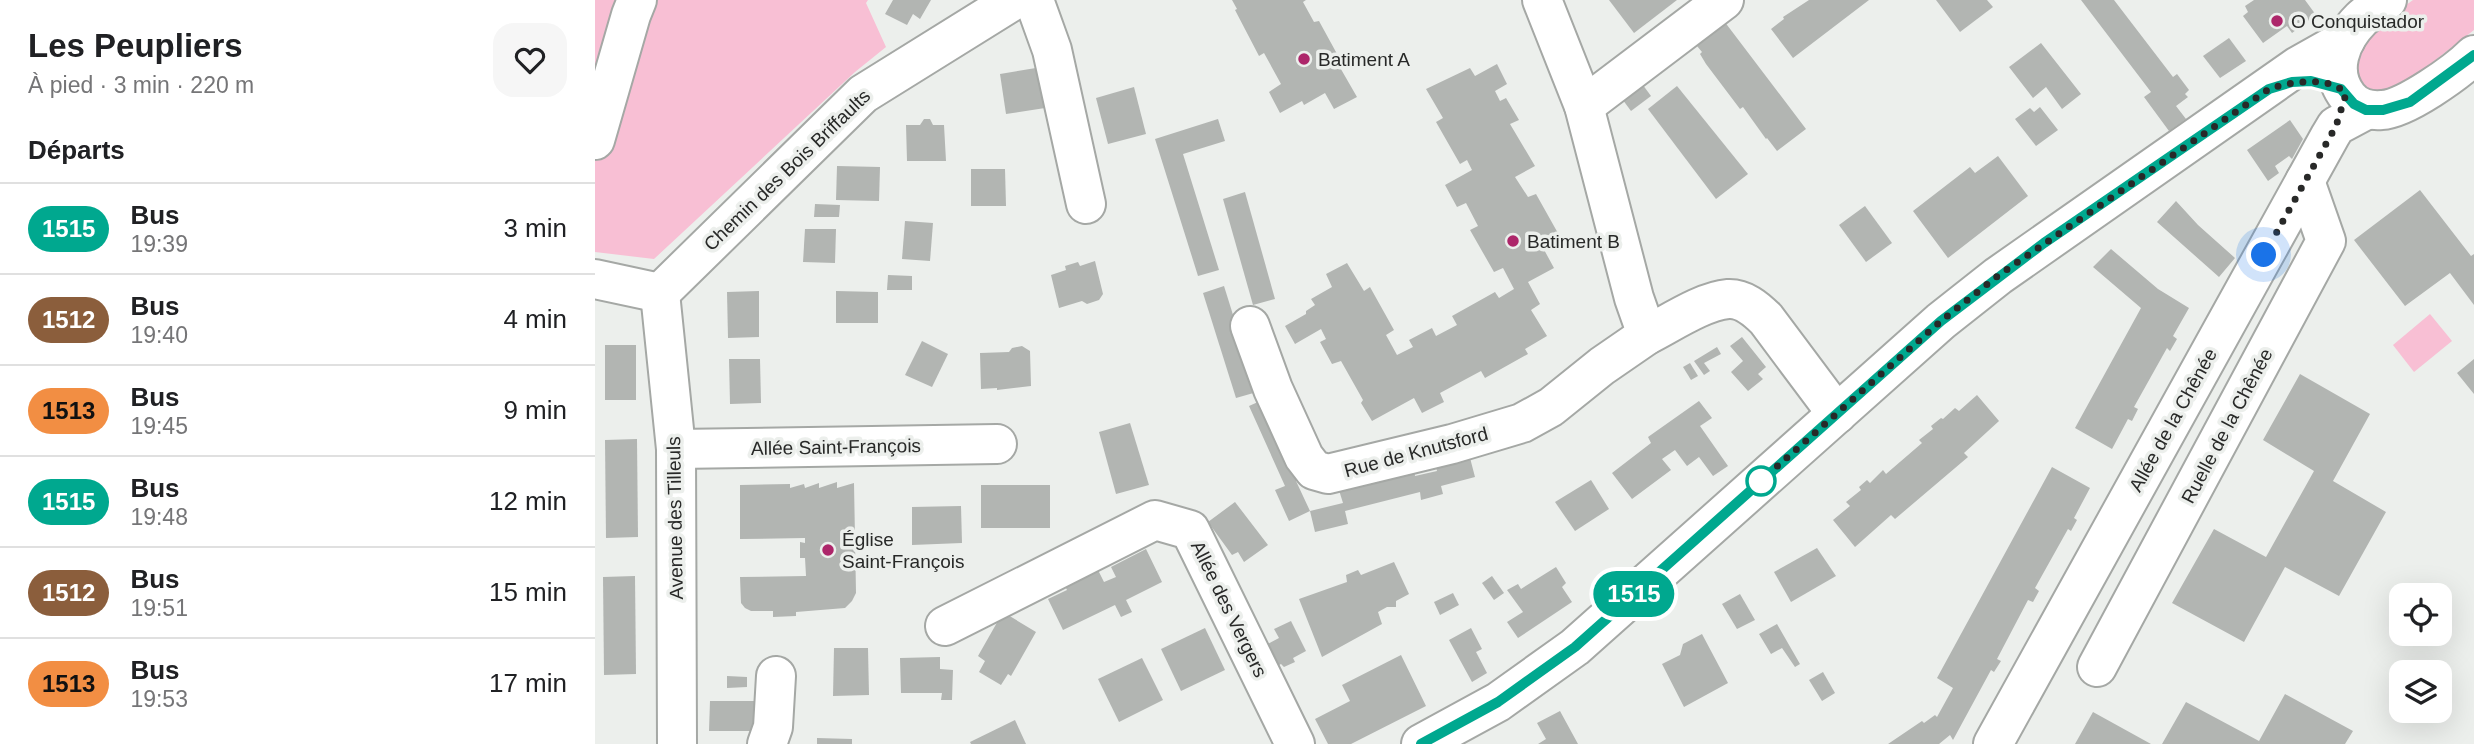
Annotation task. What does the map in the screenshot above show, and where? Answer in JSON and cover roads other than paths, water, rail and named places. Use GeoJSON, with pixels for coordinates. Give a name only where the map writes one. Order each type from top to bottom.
{"type":"FeatureCollection","features":[{"type":"Feature","properties":{"kind":"street"},"geometry":{"type":"LineString","coordinates":[[595,140],[637,0]]}},
{"type":"Feature","properties":{"kind":"street","name":"Chemin des Bois Briffaults"},"geometry":{"type":"LineString","coordinates":[[660,293],[863,94],[1014,0]]}},
{"type":"Feature","properties":{"kind":"street"},"geometry":{"type":"LineString","coordinates":[[1034,0],[1052,50],[1086,204]]}},
{"type":"Feature","properties":{"kind":"street"},"geometry":{"type":"LineString","coordinates":[[1542,0],[1584,106],[1634,298],[1647,335]]}},
{"type":"Feature","properties":{"kind":"street"},"geometry":{"type":"LineString","coordinates":[[1584,106],[1724,0]]}},
{"type":"Feature","properties":{"kind":"street"},"geometry":{"type":"LineString","coordinates":[[2347,105],[2338,77],[2337,64],[2346,38],[2361,19],[2387,0]]}},
{"type":"Feature","properties":{"kind":"street"},"geometry":{"type":"LineString","coordinates":[[1442,739],[1521,687],[1575,647],[1941,321],[1999,275],[2269,89],[2298,66],[2346,38]]}},
{"type":"Feature","properties":{"kind":"street"},"geometry":{"type":"LineString","coordinates":[[2269,89],[2292,82],[2311,81],[2347,105],[2383,110],[2410,102],[2473,58]]}},
{"type":"Feature","properties":{"kind":"street","name":"Allée de la Chênée"},"geometry":{"type":"LineString","coordinates":[[1993,744],[2347,105]]}},
{"type":"Feature","properties":{"kind":"street","name":"Ruelle de la Chênée"},"geometry":{"type":"LineString","coordinates":[[2097,667],[2326,241],[2305,181]]}},
{"type":"Feature","properties":{"kind":"street"},"geometry":{"type":"LineString","coordinates":[[595,279],[660,293]]}},
{"type":"Feature","properties":{"kind":"street","name":"Avenue des Tilleuls"},"geometry":{"type":"LineString","coordinates":[[660,293],[676,449],[677,744]]}},
{"type":"Feature","properties":{"kind":"street","name":"Rue de Knutsford"},"geometry":{"type":"LineString","coordinates":[[1250,326],[1273,389],[1304,457],[1314,470],[1328,474],[1453,444],[1522,422],[1551,407],[1602,366],[1647,335],[1713,302],[1730,299],[1758,310],[1837,414]]}},
{"type":"Feature","properties":{"kind":"street","name":"Allée Saint-François"},"geometry":{"type":"LineString","coordinates":[[676,449],[997,444]]}},
{"type":"Feature","properties":{"kind":"street","name":"Allée des Vergers"},"geometry":{"type":"LineString","coordinates":[[945,626],[1155,520],[1190,530],[1295,744]]}},
{"type":"Feature","properties":{"kind":"street"},"geometry":{"type":"LineString","coordinates":[[767,744],[773,727],[776,676]]}},
{"type":"Feature","properties":{"kind":"place","name":"O Conquistador"},"geometry":{"type":"Point","coordinates":[2277,21]}},
{"type":"Feature","properties":{"kind":"place","name":"Batiment A"},"geometry":{"type":"Point","coordinates":[1304,59]}},
{"type":"Feature","properties":{"kind":"place","name":"Batiment B"},"geometry":{"type":"Point","coordinates":[1513,241]}},
{"type":"Feature","properties":{"kind":"place","name":"Église Saint-François"},"geometry":{"type":"Point","coordinates":[828,550]}}]}
